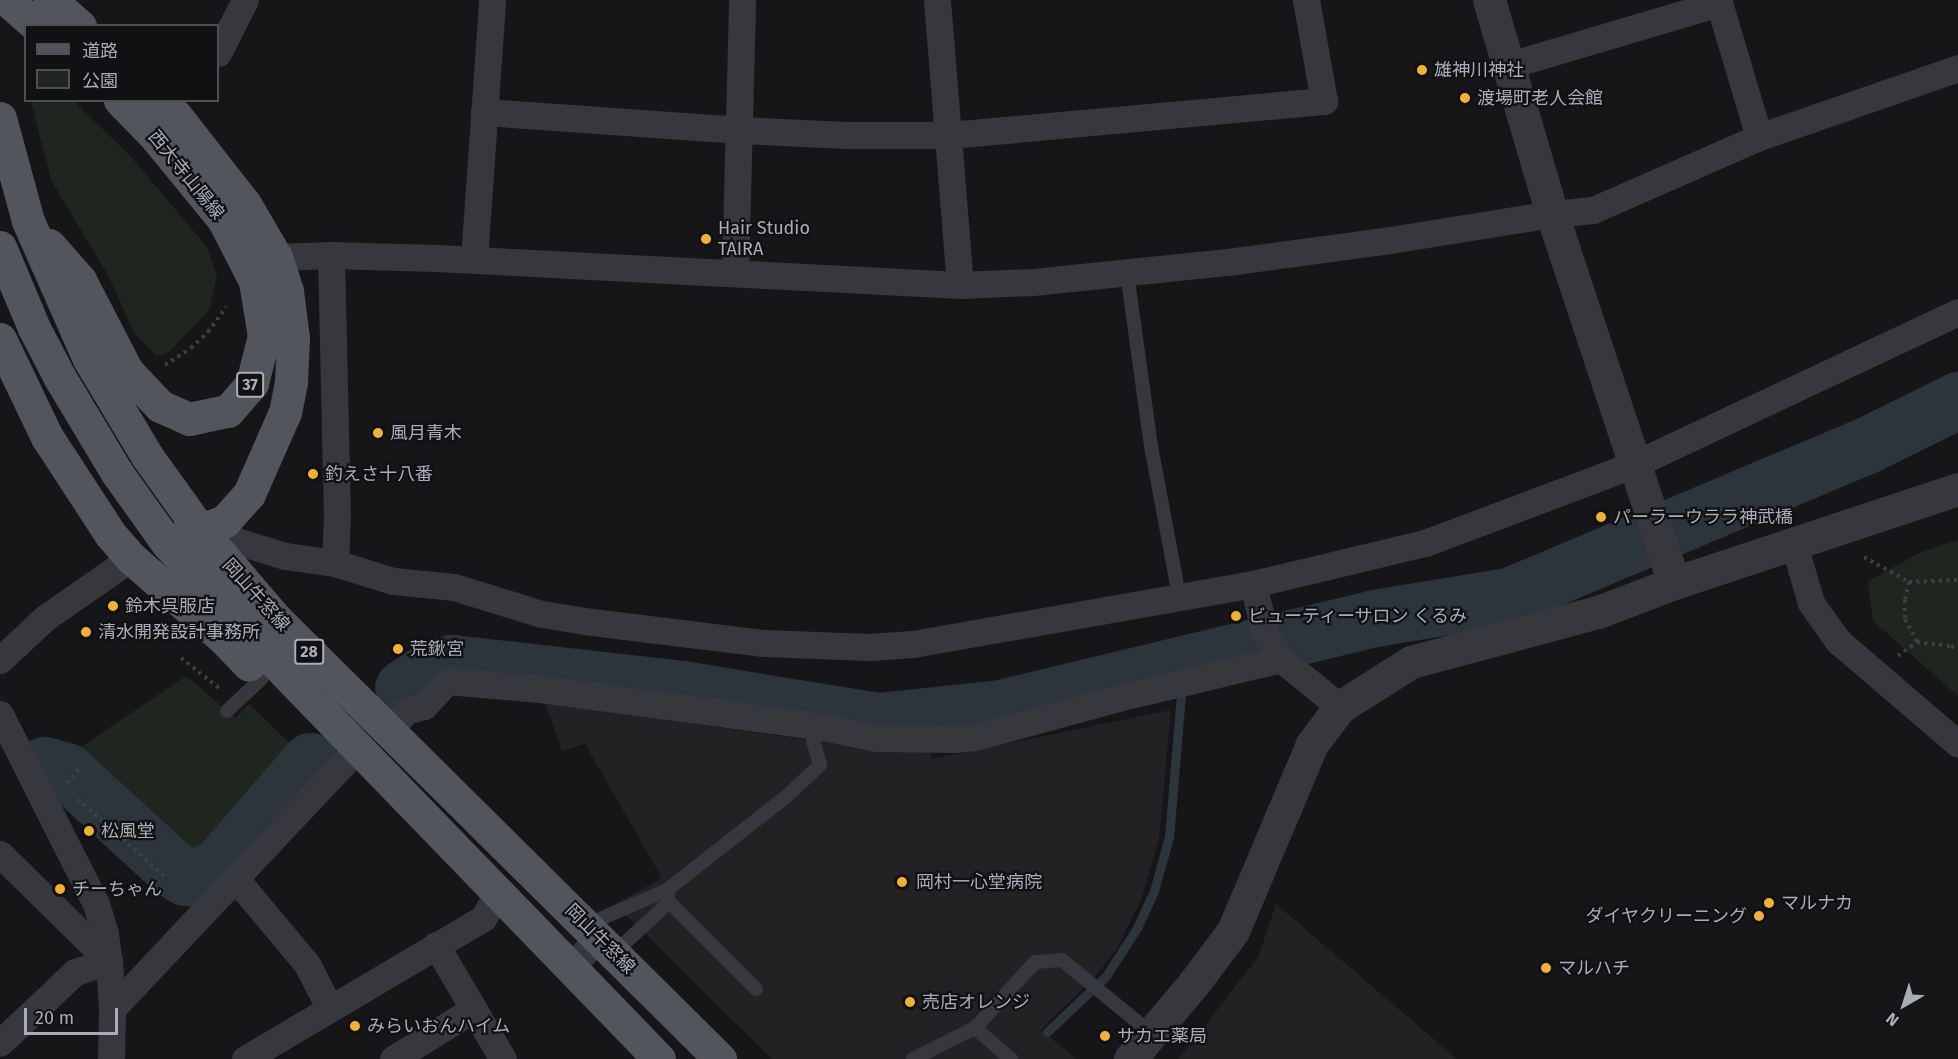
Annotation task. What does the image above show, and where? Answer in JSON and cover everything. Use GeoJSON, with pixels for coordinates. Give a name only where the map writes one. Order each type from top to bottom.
{"type":"FeatureCollection","features":[{"type":"Feature","properties":{"kind":"main road"},"geometry":{"type":"LineString","coordinates":[[8,0],[35,24]]}},
{"type":"Feature","properties":{"kind":"main road"},"geometry":{"type":"LineString","coordinates":[[50,0],[78,24]]}},
{"type":"Feature","properties":{"kind":"main road","name":"西大寺山陽線"},"geometry":{"type":"LineString","coordinates":[[28,221],[81,280],[127,371],[160,406],[189,418],[228,411],[252,383],[264,336],[255,281],[223,219],[156,136],[122,102]]}},
{"type":"Feature","properties":{"kind":"main road","name":"西大寺山陽線"},"geometry":{"type":"LineString","coordinates":[[131,558],[225,520],[249,494],[285,412],[291,382],[293,338],[287,291],[276,257],[244,204],[175,106]]}},
{"type":"Feature","properties":{"kind":"main road","name":"岡山牛窓線"},"geometry":{"type":"LineString","coordinates":[[0,118],[28,221],[89,359],[147,456],[200,530],[260,602],[720,1059]]}},
{"type":"Feature","properties":{"kind":"main road","name":"岡山牛窓線"},"geometry":{"type":"LineString","coordinates":[[0,247],[34,328],[60,378],[117,472],[166,543],[353,753]]}},
{"type":"Feature","properties":{"kind":"main road"},"geometry":{"type":"LineString","coordinates":[[0,339],[47,437],[98,516],[131,558],[262,678],[353,753],[429,822],[659,1059]]}},
{"type":"Feature","properties":{"kind":"street"},"geometry":{"type":"LineString","coordinates":[[219,51],[245,0]]}},
{"type":"Feature","properties":{"kind":"street"},"geometry":{"type":"LineString","coordinates":[[474,260],[492,0]]}},
{"type":"Feature","properties":{"kind":"street"},"geometry":{"type":"LineString","coordinates":[[735,273],[742,0]]}},
{"type":"Feature","properties":{"kind":"street"},"geometry":{"type":"LineString","coordinates":[[937,0],[950,135],[960,285]]}},
{"type":"Feature","properties":{"kind":"street"},"geometry":{"type":"LineString","coordinates":[[484,112],[740,130],[845,135],[950,135],[1323,101],[1306,0]]}},
{"type":"Feature","properties":{"kind":"street"},"geometry":{"type":"LineString","coordinates":[[1489,0],[1552,214],[1671,572]]}},
{"type":"Feature","properties":{"kind":"street"},"geometry":{"type":"LineString","coordinates":[[1510,65],[1723,1],[1759,138]]}},
{"type":"Feature","properties":{"kind":"street"},"geometry":{"type":"LineString","coordinates":[[276,257],[332,255],[474,260],[960,285],[1033,282],[1127,273],[1379,242],[1552,214],[1593,210],[1759,138],[1891,89],[1958,68]]}},
{"type":"Feature","properties":{"kind":"street"},"geometry":{"type":"LineString","coordinates":[[332,255],[337,514],[334,563]]}},
{"type":"Feature","properties":{"kind":"street"},"geometry":{"type":"LineString","coordinates":[[200,530],[285,556],[334,563],[393,581],[454,587],[542,614],[592,622],[764,643],[869,647],[913,644],[1179,595],[1252,584],[1425,543],[1635,464],[1958,312]]}},
{"type":"Feature","properties":{"kind":"street"},"geometry":{"type":"LineString","coordinates":[[1130,1059],[1233,931],[1312,744],[1340,707],[1412,662],[1587,615],[1671,572],[1794,544],[1958,489]]}},
{"type":"Feature","properties":{"kind":"street"},"geometry":{"type":"LineString","coordinates":[[1794,544],[1811,603],[1838,641],[1958,744]]}},
{"type":"Feature","properties":{"kind":"street"},"geometry":{"type":"LineString","coordinates":[[0,660],[45,618],[131,558]]}},
{"type":"Feature","properties":{"kind":"street"},"geometry":{"type":"LineString","coordinates":[[1252,584],[1274,648],[1340,707]]}},
{"type":"Feature","properties":{"kind":"street"},"geometry":{"type":"LineString","coordinates":[[388,731],[406,711],[424,706],[447,681],[540,689],[818,726],[877,738],[975,737],[1130,695],[1274,648]]}},
{"type":"Feature","properties":{"kind":"street"},"geometry":{"type":"LineString","coordinates":[[0,714],[96,904],[105,933],[109,961],[112,1009],[111,1059]]}},
{"type":"Feature","properties":{"kind":"street"},"geometry":{"type":"LineString","coordinates":[[112,1009],[353,753]]}},
{"type":"Feature","properties":{"kind":"street"},"geometry":{"type":"LineString","coordinates":[[0,854],[109,961]]}},
{"type":"Feature","properties":{"kind":"street"},"geometry":{"type":"LineString","coordinates":[[235,878],[307,964],[329,1007]]}},
{"type":"Feature","properties":{"kind":"street"},"geometry":{"type":"LineString","coordinates":[[245,1059],[329,1007],[483,918],[498,894]]}},
{"type":"Feature","properties":{"kind":"street"},"geometry":{"type":"LineString","coordinates":[[570,968],[600,938]]}},
{"type":"Feature","properties":{"kind":"street"},"geometry":{"type":"LineString","coordinates":[[436,945],[503,1059]]}},
{"type":"Feature","properties":{"kind":"street"},"geometry":{"type":"LineString","coordinates":[[0,1043],[75,972],[109,961]]}},
{"type":"Feature","properties":{"kind":"street"},"geometry":{"type":"LineString","coordinates":[[393,1059],[474,1009]]}},
{"type":"Feature","properties":{"kind":"lane"},"geometry":{"type":"LineString","coordinates":[[1127,273],[1151,446],[1179,595]]}},
{"type":"Feature","properties":{"kind":"lane"},"geometry":{"type":"LineString","coordinates":[[232,706],[262,678]]}},
{"type":"Feature","properties":{"kind":"lane"},"geometry":{"type":"LineString","coordinates":[[600,938],[668,896],[788,795],[820,765],[813,741],[818,726]]}},
{"type":"Feature","properties":{"kind":"lane"},"geometry":{"type":"LineString","coordinates":[[600,938],[668,896]]}},
{"type":"Feature","properties":{"kind":"lane"},"geometry":{"type":"LineString","coordinates":[[668,896],[756,989]]}},
{"type":"Feature","properties":{"kind":"lane"},"geometry":{"type":"LineString","coordinates":[[913,1059],[975,1028],[1035,962],[1062,960],[1152,1034]]}},
{"type":"Feature","properties":{"kind":"lane"},"geometry":{"type":"LineString","coordinates":[[975,1028],[1011,1059]]}},
{"type":"Feature","properties":{"kind":"path"},"geometry":{"type":"LineString","coordinates":[[158,368],[173,362],[208,332],[230,300]]}},
{"type":"Feature","properties":{"kind":"path"},"geometry":{"type":"LineString","coordinates":[[1864,557],[1909,582],[1958,580]]}},
{"type":"Feature","properties":{"kind":"path"},"geometry":{"type":"LineString","coordinates":[[1909,582],[1905,600],[1905,619],[1917,642]]}},
{"type":"Feature","properties":{"kind":"path"},"geometry":{"type":"LineString","coordinates":[[1896,658],[1917,642],[1958,649]]}},
{"type":"Feature","properties":{"kind":"path"},"geometry":{"type":"LineString","coordinates":[[181,658],[232,706]]}},
{"type":"Feature","properties":{"kind":"path"},"geometry":{"type":"LineString","coordinates":[[65,786],[82,765]]}},
{"type":"Feature","properties":{"kind":"path"},"geometry":{"type":"LineString","coordinates":[[72,794],[164,876]]}},
{"type":"Feature","properties":{"kind":"shaded area","name":"岡村一心堂病院"},"geometry":{"type":"Polygon","coordinates":[[[545,703],[852,746],[930,750],[931,759],[1171,710],[1159,839],[1141,900],[1116,950],[1098,973],[1041,1030],[1076,1059],[772,1059],[615,904],[662,878],[585,744],[562,751],[545,703]]]}},
{"type":"Feature","properties":{"kind":"shaded area"},"geometry":{"type":"Polygon","coordinates":[[[1276,904],[1457,1059],[1178,1059],[1258,958],[1276,904]]]}},
{"type":"Feature","properties":{"kind":"green space"},"geometry":{"type":"Polygon","coordinates":[[[31,102],[75,102],[132,158],[207,247],[217,276],[209,310],[168,353],[157,356],[134,333],[108,275],[51,180],[31,102]]]}},
{"type":"Feature","properties":{"kind":"green space"},"geometry":{"type":"Polygon","coordinates":[[[1958,540],[1958,696],[1873,621],[1868,581],[1919,553],[1958,540]]]}},
{"type":"Feature","properties":{"kind":"green space"},"geometry":{"type":"Polygon","coordinates":[[[186,676],[236,718],[249,704],[301,754],[202,863],[69,755],[186,676]]]}},
{"type":"Feature","properties":{"kind":"waterway"},"geometry":{"type":"LineString","coordinates":[[403,688],[433,668],[452,663],[682,689],[877,721],[1000,708],[1374,618],[1509,596],[1867,445],[1958,400]]}},
{"type":"Feature","properties":{"kind":"waterway"},"geometry":{"type":"LineString","coordinates":[[1179,665],[1180,674]]}},
{"type":"Feature","properties":{"kind":"waterway"},"geometry":{"type":"LineString","coordinates":[[1047,1032],[1106,976],[1137,928],[1154,891],[1169,837],[1181,694]]}},
{"type":"Feature","properties":{"kind":"waterway"},"geometry":{"type":"LineString","coordinates":[[44,765],[66,771],[174,870],[185,877],[197,878],[219,866],[310,761]]}},
{"type":"Feature","properties":{"kind":"place","name":"雄神川神社"},"geometry":{"type":"Point","coordinates":[1422,70]}},
{"type":"Feature","properties":{"kind":"place","name":"渡場町老人会館"},"geometry":{"type":"Point","coordinates":[1465,98]}},
{"type":"Feature","properties":{"kind":"place","name":"Hair Studio TAIRA"},"geometry":{"type":"Point","coordinates":[706,239]}},
{"type":"Feature","properties":{"kind":"place","name":"風月青木"},"geometry":{"type":"Point","coordinates":[378,433]}},
{"type":"Feature","properties":{"kind":"place","name":"釣えさ十八番"},"geometry":{"type":"Point","coordinates":[313,474]}},
{"type":"Feature","properties":{"kind":"place","name":"パーラーウララ神武橋"},"geometry":{"type":"Point","coordinates":[1601,517]}},
{"type":"Feature","properties":{"kind":"place","name":"鈴木呉服店"},"geometry":{"type":"Point","coordinates":[113,606]}},
{"type":"Feature","properties":{"kind":"place","name":"ビューティーサロン くるみ"},"geometry":{"type":"Point","coordinates":[1236,616]}},
{"type":"Feature","properties":{"kind":"place","name":"清水開発設計事務所"},"geometry":{"type":"Point","coordinates":[86,632]}},
{"type":"Feature","properties":{"kind":"place","name":"荒鍬宮"},"geometry":{"type":"Point","coordinates":[398,649]}},
{"type":"Feature","properties":{"kind":"place","name":"松風堂"},"geometry":{"type":"Point","coordinates":[89,831]}},
{"type":"Feature","properties":{"kind":"place","name":"岡村一心堂病院"},"geometry":{"type":"Point","coordinates":[902,882]}},
{"type":"Feature","properties":{"kind":"place","name":"チーちゃん"},"geometry":{"type":"Point","coordinates":[60,889]}},
{"type":"Feature","properties":{"kind":"place","name":"マルナカ"},"geometry":{"type":"Point","coordinates":[1769,903]}},
{"type":"Feature","properties":{"kind":"place","name":"ダイヤクリーニング"},"geometry":{"type":"Point","coordinates":[1759,916]}},
{"type":"Feature","properties":{"kind":"place","name":"マルハチ"},"geometry":{"type":"Point","coordinates":[1546,968]}},
{"type":"Feature","properties":{"kind":"place","name":"売店オレンジ"},"geometry":{"type":"Point","coordinates":[910,1002]}},
{"type":"Feature","properties":{"kind":"place","name":"みらいおんハイム"},"geometry":{"type":"Point","coordinates":[355,1026]}},
{"type":"Feature","properties":{"kind":"place","name":"サカエ薬局"},"geometry":{"type":"Point","coordinates":[1105,1036]}}]}
